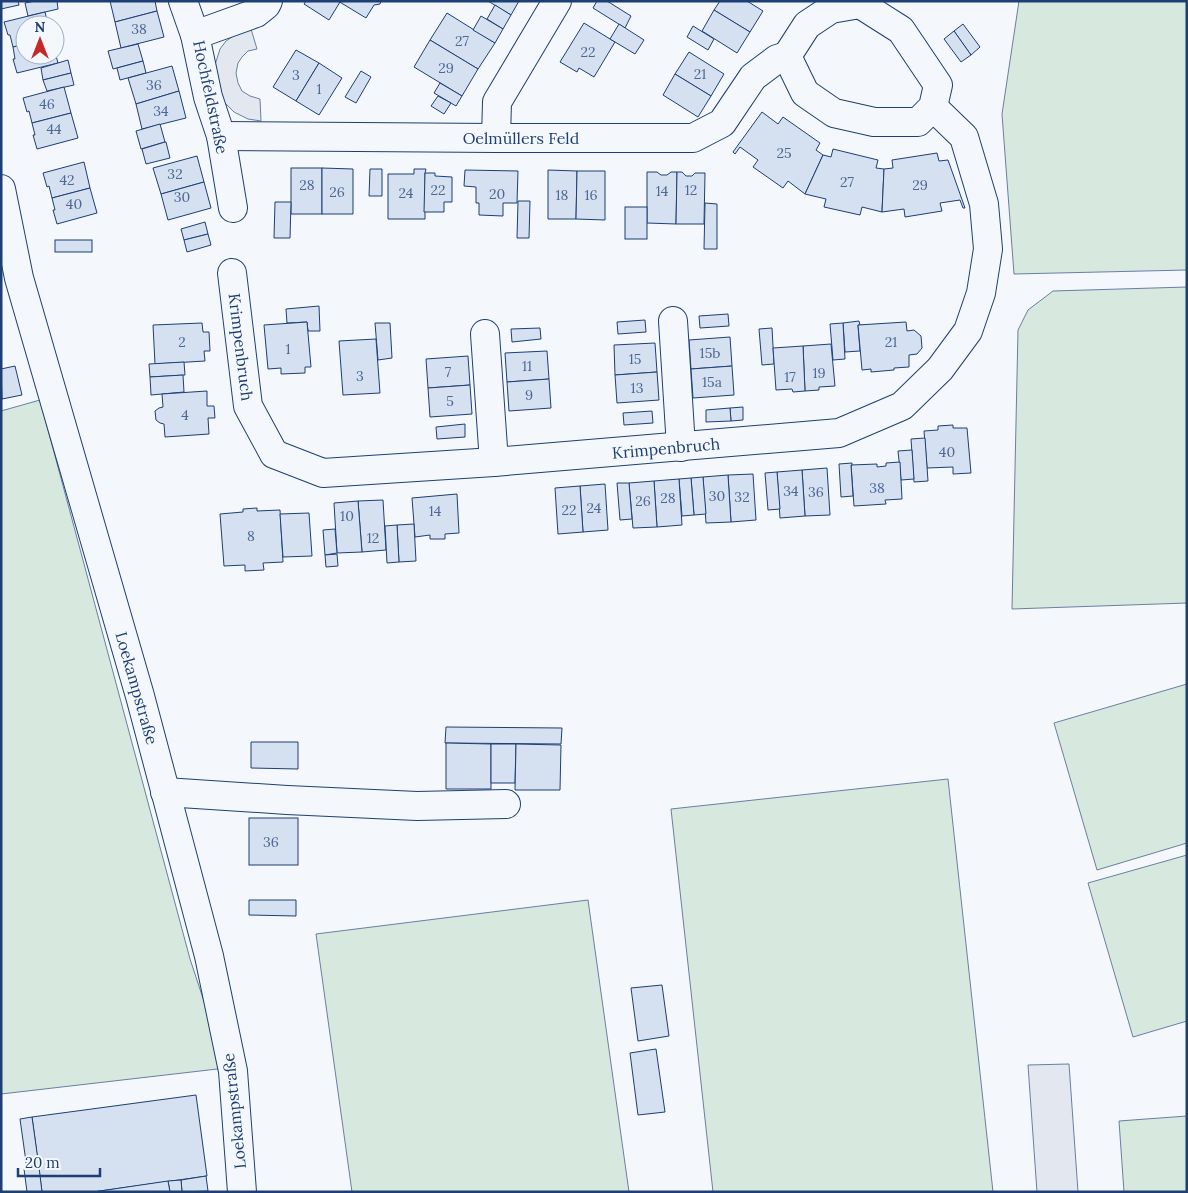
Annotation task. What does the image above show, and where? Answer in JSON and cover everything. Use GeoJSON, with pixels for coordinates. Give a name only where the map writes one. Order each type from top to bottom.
{"type":"FeatureCollection","features":[{"type":"Feature","properties":{"kind":"street"},"geometry":{"type":"LineString","coordinates":[[183,1],[194,35]]}},
{"type":"Feature","properties":{"kind":"street","name":"Hochfeldstraße"},"geometry":{"type":"LineString","coordinates":[[233,208],[221,136],[208,97],[194,35],[256,14],[268,1]]}},
{"type":"Feature","properties":{"kind":"street"},"geometry":{"type":"LineString","coordinates":[[496,138],[497,102],[557,1]]}},
{"type":"Feature","properties":{"kind":"street"},"geometry":{"type":"LineString","coordinates":[[861,3],[901,30],[938,84],[933,107],[918,122],[874,122],[834,112],[805,93],[787,56],[807,25],[831,9],[861,3]]}},
{"type":"Feature","properties":{"kind":"street","name":"Oelmüllers Feld"},"geometry":{"type":"LineString","coordinates":[[221,136],[693,138],[722,123],[753,77],[777,59],[787,56]]}},
{"type":"Feature","properties":{"kind":"street","name":"Krimpenbruch"},"geometry":{"type":"LineString","coordinates":[[232,273],[248,406],[274,454],[323,473],[494,462],[838,434],[902,406],[940,369],[968,331],[980,293],[988,249],[984,204],[964,137],[933,107]]}},
{"type":"Feature","properties":{"kind":"street","name":"Loekampstraße"},"geometry":{"type":"LineString","coordinates":[[1,189],[20,278],[140,696],[209,956],[233,1071],[242,1192]]}},
{"type":"Feature","properties":{"kind":"street"},"geometry":{"type":"LineString","coordinates":[[673,321],[681,447]]}},
{"type":"Feature","properties":{"kind":"street"},"geometry":{"type":"LineString","coordinates":[[485,334],[494,462]]}},
{"type":"Feature","properties":{"kind":"street"},"geometry":{"type":"LineString","coordinates":[[165,792],[417,806],[506,804]]}},
{"type":"Feature","properties":{"kind":"shaded area"},"geometry":{"type":"Polygon","coordinates":[[[1019,1],[1187,1],[1187,270],[1014,274],[1002,114],[1019,1]]]}},
{"type":"Feature","properties":{"kind":"shaded area"},"geometry":{"type":"Polygon","coordinates":[[[251,29],[257,49],[248,51],[242,57],[238,63],[236,73],[242,91],[260,99],[261,121],[248,119],[234,112],[222,100],[214,68],[220,49],[226,41],[238,33],[251,29]]]}},
{"type":"Feature","properties":{"kind":"shaded area"},"geometry":{"type":"Polygon","coordinates":[[[1187,287],[1187,603],[1012,609],[1018,330],[1028,310],[1053,291],[1187,287]]]}},
{"type":"Feature","properties":{"kind":"shaded area"},"geometry":{"type":"Polygon","coordinates":[[[40,400],[190,959],[226,1068],[1,1094],[1,411],[40,400]]]}},
{"type":"Feature","properties":{"kind":"shaded area"},"geometry":{"type":"Polygon","coordinates":[[[1187,684],[1187,843],[1097,870],[1054,723],[1187,684]]]}},
{"type":"Feature","properties":{"kind":"shaded area"},"geometry":{"type":"Polygon","coordinates":[[[948,779],[993,1192],[713,1192],[671,809],[948,779]]]}},
{"type":"Feature","properties":{"kind":"shaded area"},"geometry":{"type":"Polygon","coordinates":[[[1187,855],[1187,1021],[1133,1037],[1088,883],[1187,855]]]}},
{"type":"Feature","properties":{"kind":"shaded area"},"geometry":{"type":"Polygon","coordinates":[[[588,900],[629,1192],[352,1192],[316,934],[588,900]]]}},
{"type":"Feature","properties":{"kind":"shaded area"},"geometry":{"type":"Polygon","coordinates":[[[1069,1064],[1078,1192],[1037,1192],[1028,1065],[1069,1064]]]}},
{"type":"Feature","properties":{"kind":"shaded area"},"geometry":{"type":"Polygon","coordinates":[[[1187,1116],[1187,1192],[1124,1192],[1119,1121],[1187,1116]]]}},
{"type":"Feature","properties":{"kind":"building"},"geometry":{"type":"Polygon","coordinates":[[[1,1],[18,1],[19,5],[1,9],[1,1]]]}},
{"type":"Feature","properties":{"kind":"building"},"geometry":{"type":"Polygon","coordinates":[[[57,1],[58,9],[28,15],[25,3],[57,1]]]}},
{"type":"Feature","properties":{"kind":"building"},"geometry":{"type":"Polygon","coordinates":[[[110,1],[155,1],[157,11],[115,22],[110,1]]]}},
{"type":"Feature","properties":{"kind":"building"},"geometry":{"type":"Polygon","coordinates":[[[306,1],[340,2],[329,20],[304,4],[306,1]]]}},
{"type":"Feature","properties":{"kind":"building"},"geometry":{"type":"Polygon","coordinates":[[[338,1],[381,1],[380,4],[374,5],[366,18],[338,1]]]}},
{"type":"Feature","properties":{"kind":"building"},"geometry":{"type":"Polygon","coordinates":[[[488,1],[519,1],[511,15],[488,1]]]}},
{"type":"Feature","properties":{"kind":"building"},"geometry":{"type":"Polygon","coordinates":[[[597,1],[607,1],[631,16],[625,28],[593,8],[597,1]]]}},
{"type":"Feature","properties":{"kind":"building"},"geometry":{"type":"Polygon","coordinates":[[[720,1],[747,1],[763,11],[750,32],[714,10],[720,1]]]}},
{"type":"Feature","properties":{"kind":"building"},"geometry":{"type":"Polygon","coordinates":[[[495,5],[511,15],[503,29],[487,19],[495,5]]]}},
{"type":"Feature","properties":{"kind":"building"},"geometry":{"type":"Polygon","coordinates":[[[714,10],[750,32],[737,53],[702,31],[714,10]]]}},
{"type":"Feature","properties":{"kind":"building"},"geometry":{"type":"Polygon","coordinates":[[[157,11],[164,37],[121,48],[115,22],[157,11]]]}},
{"type":"Feature","properties":{"kind":"building"},"geometry":{"type":"Polygon","coordinates":[[[45,12],[46,15],[33,15],[45,12]]]}},
{"type":"Feature","properties":{"kind":"building"},"geometry":{"type":"Polygon","coordinates":[[[447,13],[495,43],[478,69],[430,40],[447,13]]]}},
{"type":"Feature","properties":{"kind":"building"},"geometry":{"type":"Polygon","coordinates":[[[481,16],[503,29],[495,43],[473,30],[481,16]]]}},
{"type":"Feature","properties":{"kind":"building"},"geometry":{"type":"Polygon","coordinates":[[[15,19],[15,46],[13,47],[4,22],[15,19]]]}},
{"type":"Feature","properties":{"kind":"building"},"geometry":{"type":"Polygon","coordinates":[[[584,23],[615,42],[594,77],[579,68],[577,72],[560,62],[584,23]]]}},
{"type":"Feature","properties":{"kind":"building"},"geometry":{"type":"Polygon","coordinates":[[[619,24],[644,40],[635,54],[610,39],[619,24]]]}},
{"type":"Feature","properties":{"kind":"building"},"geometry":{"type":"Polygon","coordinates":[[[963,24],[980,47],[971,55],[954,31],[963,24]]]}},
{"type":"Feature","properties":{"kind":"building"},"geometry":{"type":"Polygon","coordinates":[[[693,26],[714,39],[708,50],[687,37],[693,26]]]}},
{"type":"Feature","properties":{"kind":"building"},"geometry":{"type":"Polygon","coordinates":[[[954,31],[971,55],[961,62],[944,39],[954,31]]]}},
{"type":"Feature","properties":{"kind":"building"},"geometry":{"type":"Polygon","coordinates":[[[430,40],[478,69],[462,96],[414,67],[430,40]]]}},
{"type":"Feature","properties":{"kind":"building"},"geometry":{"type":"Polygon","coordinates":[[[138,44],[143,61],[113,69],[108,51],[138,44]]]}},
{"type":"Feature","properties":{"kind":"building"},"geometry":{"type":"Polygon","coordinates":[[[296,50],[319,63],[296,101],[273,87],[296,50]]]}},
{"type":"Feature","properties":{"kind":"building"},"geometry":{"type":"Polygon","coordinates":[[[689,52],[724,74],[711,96],[675,74],[689,52]]]}},
{"type":"Feature","properties":{"kind":"building"},"geometry":{"type":"Polygon","coordinates":[[[13,59],[15,59],[15,65],[50,65],[17,73],[13,59]]]}},
{"type":"Feature","properties":{"kind":"building"},"geometry":{"type":"Polygon","coordinates":[[[68,60],[71,73],[43,80],[41,68],[51,65],[65,65],[65,61],[68,60]]]}},
{"type":"Feature","properties":{"kind":"building"},"geometry":{"type":"Polygon","coordinates":[[[143,61],[146,73],[120,80],[117,68],[143,61]]]}},
{"type":"Feature","properties":{"kind":"building"},"geometry":{"type":"Polygon","coordinates":[[[319,63],[342,78],[319,115],[296,101],[319,63]]]}},
{"type":"Feature","properties":{"kind":"building"},"geometry":{"type":"Polygon","coordinates":[[[172,66],[179,91],[136,104],[128,78],[172,66]]]}},
{"type":"Feature","properties":{"kind":"building"},"geometry":{"type":"Polygon","coordinates":[[[361,71],[371,77],[356,103],[345,97],[361,71]]]}},
{"type":"Feature","properties":{"kind":"building"},"geometry":{"type":"Polygon","coordinates":[[[71,73],[74,85],[47,91],[43,80],[71,73]]]}},
{"type":"Feature","properties":{"kind":"building"},"geometry":{"type":"Polygon","coordinates":[[[675,74],[711,96],[698,117],[663,95],[675,74]]]}},
{"type":"Feature","properties":{"kind":"building"},"geometry":{"type":"Polygon","coordinates":[[[440,83],[462,96],[456,106],[434,93],[440,83]]]}},
{"type":"Feature","properties":{"kind":"building"},"geometry":{"type":"Polygon","coordinates":[[[64,87],[71,113],[32,123],[23,98],[64,87]]]}},
{"type":"Feature","properties":{"kind":"building"},"geometry":{"type":"Polygon","coordinates":[[[179,91],[186,118],[142,129],[136,104],[179,91]]]}},
{"type":"Feature","properties":{"kind":"building"},"geometry":{"type":"Polygon","coordinates":[[[438,96],[451,103],[444,114],[431,106],[438,96]]]}},
{"type":"Feature","properties":{"kind":"building"},"geometry":{"type":"Polygon","coordinates":[[[762,112],[778,124],[783,117],[820,143],[816,150],[823,155],[805,194],[788,181],[783,188],[753,167],[758,160],[740,147],[735,154],[733,152],[762,112]]]}},
{"type":"Feature","properties":{"kind":"building"},"geometry":{"type":"Polygon","coordinates":[[[71,113],[78,138],[37,149],[32,123],[71,113]]]}},
{"type":"Feature","properties":{"kind":"building"},"geometry":{"type":"Polygon","coordinates":[[[160,124],[165,142],[141,149],[136,131],[160,124]]]}},
{"type":"Feature","properties":{"kind":"building"},"geometry":{"type":"Polygon","coordinates":[[[166,142],[170,158],[146,164],[142,149],[166,142]]]}},
{"type":"Feature","properties":{"kind":"building"},"geometry":{"type":"Polygon","coordinates":[[[833,149],[878,160],[876,168],[884,169],[882,212],[862,207],[860,215],[824,207],[826,199],[805,194],[823,155],[831,157],[833,149]]]}},
{"type":"Feature","properties":{"kind":"building"},"geometry":{"type":"Polygon","coordinates":[[[937,153],[939,161],[948,160],[965,208],[963,208],[960,200],[940,203],[942,211],[905,217],[904,209],[882,212],[884,169],[893,168],[892,160],[937,153]]]}},
{"type":"Feature","properties":{"kind":"building"},"geometry":{"type":"Polygon","coordinates":[[[197,156],[204,182],[161,194],[153,168],[197,156]]]}},
{"type":"Feature","properties":{"kind":"building"},"geometry":{"type":"Polygon","coordinates":[[[84,162],[90,188],[52,198],[43,173],[84,162]]]}},
{"type":"Feature","properties":{"kind":"building"},"geometry":{"type":"Polygon","coordinates":[[[291,168],[322,168],[322,214],[291,214],[291,168]]]}},
{"type":"Feature","properties":{"kind":"building"},"geometry":{"type":"Polygon","coordinates":[[[322,168],[353,169],[353,214],[322,214],[322,168]]]}},
{"type":"Feature","properties":{"kind":"building"},"geometry":{"type":"Polygon","coordinates":[[[370,169],[382,169],[382,196],[369,196],[370,169]]]}},
{"type":"Feature","properties":{"kind":"building"},"geometry":{"type":"Polygon","coordinates":[[[414,169],[426,169],[425,219],[388,219],[388,174],[414,174],[414,169]]]}},
{"type":"Feature","properties":{"kind":"building"},"geometry":{"type":"Polygon","coordinates":[[[465,170],[518,171],[517,203],[503,203],[503,216],[479,215],[479,203],[476,203],[476,187],[464,186],[465,170]]]}},
{"type":"Feature","properties":{"kind":"building"},"geometry":{"type":"Polygon","coordinates":[[[548,170],[577,171],[576,219],[548,219],[548,170]]]}},
{"type":"Feature","properties":{"kind":"building"},"geometry":{"type":"Polygon","coordinates":[[[577,171],[605,171],[605,220],[576,219],[577,171]]]}},
{"type":"Feature","properties":{"kind":"building"},"geometry":{"type":"Polygon","coordinates":[[[647,172],[667,175],[671,172],[677,172],[676,224],[647,223],[647,172]]]}},
{"type":"Feature","properties":{"kind":"building"},"geometry":{"type":"Polygon","coordinates":[[[677,172],[682,172],[686,176],[692,176],[695,173],[705,173],[704,224],[676,224],[677,172]]]}},
{"type":"Feature","properties":{"kind":"building"},"geometry":{"type":"Polygon","coordinates":[[[425,173],[435,173],[435,176],[452,177],[452,202],[444,202],[444,212],[424,212],[425,173]]]}},
{"type":"Feature","properties":{"kind":"building"},"geometry":{"type":"Polygon","coordinates":[[[204,182],[211,208],[168,220],[161,194],[204,182]]]}},
{"type":"Feature","properties":{"kind":"building"},"geometry":{"type":"Polygon","coordinates":[[[90,188],[97,213],[57,224],[52,198],[90,188]]]}},
{"type":"Feature","properties":{"kind":"building"},"geometry":{"type":"Polygon","coordinates":[[[518,201],[530,201],[529,238],[517,238],[518,201]]]}},
{"type":"Feature","properties":{"kind":"building"},"geometry":{"type":"Polygon","coordinates":[[[275,202],[291,202],[290,238],[274,238],[275,202]]]}},
{"type":"Feature","properties":{"kind":"building"},"geometry":{"type":"Polygon","coordinates":[[[705,203],[717,204],[717,249],[704,249],[705,203]]]}},
{"type":"Feature","properties":{"kind":"building"},"geometry":{"type":"Polygon","coordinates":[[[625,207],[647,207],[647,239],[625,239],[625,207]]]}},
{"type":"Feature","properties":{"kind":"building"},"geometry":{"type":"Polygon","coordinates":[[[205,222],[208,234],[184,240],[181,229],[205,222]]]}},
{"type":"Feature","properties":{"kind":"building"},"geometry":{"type":"Polygon","coordinates":[[[208,234],[211,245],[187,252],[184,240],[208,234]]]}},
{"type":"Feature","properties":{"kind":"building"},"geometry":{"type":"Polygon","coordinates":[[[55,240],[92,240],[92,252],[55,252],[55,240]]]}},
{"type":"Feature","properties":{"kind":"building"},"geometry":{"type":"Polygon","coordinates":[[[319,306],[320,331],[308,331],[307,322],[287,323],[286,309],[319,306]]]}},
{"type":"Feature","properties":{"kind":"building"},"geometry":{"type":"Polygon","coordinates":[[[728,314],[729,326],[700,328],[699,316],[728,314]]]}},
{"type":"Feature","properties":{"kind":"building"},"geometry":{"type":"Polygon","coordinates":[[[645,320],[646,332],[618,334],[617,322],[645,320]]]}},
{"type":"Feature","properties":{"kind":"building"},"geometry":{"type":"Polygon","coordinates":[[[859,321],[860,351],[845,352],[843,323],[859,321]]]}},
{"type":"Feature","properties":{"kind":"building"},"geometry":{"type":"Polygon","coordinates":[[[307,322],[311,367],[305,367],[305,373],[281,374],[281,368],[268,369],[264,325],[307,322]]]}},
{"type":"Feature","properties":{"kind":"building"},"geometry":{"type":"Polygon","coordinates":[[[906,322],[907,331],[914,330],[921,336],[922,348],[917,354],[909,355],[909,367],[871,372],[871,369],[862,370],[858,325],[906,322]]]}},
{"type":"Feature","properties":{"kind":"building"},"geometry":{"type":"Polygon","coordinates":[[[202,323],[203,332],[209,332],[210,351],[204,351],[205,361],[155,364],[153,325],[202,323]]]}},
{"type":"Feature","properties":{"kind":"building"},"geometry":{"type":"Polygon","coordinates":[[[375,323],[390,323],[392,358],[378,360],[375,323]]]}},
{"type":"Feature","properties":{"kind":"building"},"geometry":{"type":"Polygon","coordinates":[[[843,323],[845,359],[833,360],[830,324],[843,323]]]}},
{"type":"Feature","properties":{"kind":"building"},"geometry":{"type":"Polygon","coordinates":[[[540,328],[541,339],[512,342],[511,329],[540,328]]]}},
{"type":"Feature","properties":{"kind":"building"},"geometry":{"type":"Polygon","coordinates":[[[772,328],[774,364],[762,365],[759,329],[772,328]]]}},
{"type":"Feature","properties":{"kind":"building"},"geometry":{"type":"Polygon","coordinates":[[[730,337],[732,366],[691,369],[689,340],[730,337]]]}},
{"type":"Feature","properties":{"kind":"building"},"geometry":{"type":"Polygon","coordinates":[[[376,339],[380,393],[343,395],[339,341],[376,339]]]}},
{"type":"Feature","properties":{"kind":"building"},"geometry":{"type":"Polygon","coordinates":[[[655,343],[657,372],[615,375],[614,345],[655,343]]]}},
{"type":"Feature","properties":{"kind":"building"},"geometry":{"type":"Polygon","coordinates":[[[831,344],[835,386],[819,387],[819,390],[805,391],[803,346],[831,344]]]}},
{"type":"Feature","properties":{"kind":"building"},"geometry":{"type":"Polygon","coordinates":[[[803,346],[805,391],[793,392],[792,389],[776,390],[773,348],[803,346]]]}},
{"type":"Feature","properties":{"kind":"building"},"geometry":{"type":"Polygon","coordinates":[[[547,351],[549,379],[507,382],[505,353],[547,351]]]}},
{"type":"Feature","properties":{"kind":"building"},"geometry":{"type":"Polygon","coordinates":[[[468,356],[470,385],[428,388],[426,359],[468,356]]]}},
{"type":"Feature","properties":{"kind":"building"},"geometry":{"type":"Polygon","coordinates":[[[184,362],[185,375],[150,377],[149,364],[184,362]]]}},
{"type":"Feature","properties":{"kind":"building"},"geometry":{"type":"Polygon","coordinates":[[[15,366],[22,395],[2,399],[1,369],[15,366]]]}},
{"type":"Feature","properties":{"kind":"building"},"geometry":{"type":"Polygon","coordinates":[[[732,366],[734,395],[693,398],[691,369],[732,366]]]}},
{"type":"Feature","properties":{"kind":"building"},"geometry":{"type":"Polygon","coordinates":[[[657,372],[659,400],[617,403],[615,375],[657,372]]]}},
{"type":"Feature","properties":{"kind":"building"},"geometry":{"type":"Polygon","coordinates":[[[183,375],[184,392],[151,395],[150,377],[183,375]]]}},
{"type":"Feature","properties":{"kind":"building"},"geometry":{"type":"Polygon","coordinates":[[[549,379],[551,408],[509,411],[507,382],[549,379]]]}},
{"type":"Feature","properties":{"kind":"building"},"geometry":{"type":"Polygon","coordinates":[[[470,385],[472,414],[430,417],[428,388],[470,385]]]}},
{"type":"Feature","properties":{"kind":"building"},"geometry":{"type":"Polygon","coordinates":[[[207,391],[207,406],[214,406],[215,418],[208,418],[209,434],[165,437],[164,424],[156,420],[155,411],[163,407],[162,394],[207,391]]]}},
{"type":"Feature","properties":{"kind":"building"},"geometry":{"type":"Polygon","coordinates":[[[743,407],[743,420],[731,421],[730,408],[743,407]]]}},
{"type":"Feature","properties":{"kind":"building"},"geometry":{"type":"Polygon","coordinates":[[[730,408],[731,421],[706,422],[706,410],[730,408]]]}},
{"type":"Feature","properties":{"kind":"building"},"geometry":{"type":"Polygon","coordinates":[[[652,411],[653,423],[624,425],[623,413],[652,411]]]}},
{"type":"Feature","properties":{"kind":"building"},"geometry":{"type":"Polygon","coordinates":[[[465,424],[465,437],[437,439],[436,427],[465,424]]]}},
{"type":"Feature","properties":{"kind":"building"},"geometry":{"type":"Polygon","coordinates":[[[953,425],[953,428],[967,428],[971,473],[953,474],[953,467],[927,468],[924,431],[938,430],[938,426],[953,425]]]}},
{"type":"Feature","properties":{"kind":"building"},"geometry":{"type":"Polygon","coordinates":[[[925,438],[928,481],[914,482],[911,439],[925,438]]]}},
{"type":"Feature","properties":{"kind":"building"},"geometry":{"type":"Polygon","coordinates":[[[912,450],[914,479],[901,480],[898,451],[912,450]]]}},
{"type":"Feature","properties":{"kind":"building"},"geometry":{"type":"Polygon","coordinates":[[[900,462],[902,499],[885,500],[886,504],[854,506],[851,465],[877,464],[877,467],[886,466],[886,463],[900,462]]]}},
{"type":"Feature","properties":{"kind":"building"},"geometry":{"type":"Polygon","coordinates":[[[852,463],[853,496],[841,497],[839,464],[852,463]]]}},
{"type":"Feature","properties":{"kind":"building"},"geometry":{"type":"Polygon","coordinates":[[[827,468],[830,515],[805,516],[802,470],[827,468]]]}},
{"type":"Feature","properties":{"kind":"building"},"geometry":{"type":"Polygon","coordinates":[[[802,470],[805,516],[780,518],[777,472],[802,470]]]}},
{"type":"Feature","properties":{"kind":"building"},"geometry":{"type":"Polygon","coordinates":[[[777,472],[780,509],[768,510],[765,473],[777,472]]]}},
{"type":"Feature","properties":{"kind":"building"},"geometry":{"type":"Polygon","coordinates":[[[753,474],[756,520],[731,522],[728,475],[753,474]]]}},
{"type":"Feature","properties":{"kind":"building"},"geometry":{"type":"Polygon","coordinates":[[[728,475],[731,522],[706,523],[703,477],[728,475]]]}},
{"type":"Feature","properties":{"kind":"building"},"geometry":{"type":"Polygon","coordinates":[[[703,477],[706,514],[694,515],[691,478],[703,477]]]}},
{"type":"Feature","properties":{"kind":"building"},"geometry":{"type":"Polygon","coordinates":[[[691,478],[694,515],[682,516],[679,479],[691,478]]]}},
{"type":"Feature","properties":{"kind":"building"},"geometry":{"type":"Polygon","coordinates":[[[679,479],[682,525],[657,527],[654,481],[679,479]]]}},
{"type":"Feature","properties":{"kind":"building"},"geometry":{"type":"Polygon","coordinates":[[[654,481],[657,527],[633,528],[629,483],[654,481]]]}},
{"type":"Feature","properties":{"kind":"building"},"geometry":{"type":"Polygon","coordinates":[[[617,483],[629,483],[632,519],[620,520],[617,483]]]}},
{"type":"Feature","properties":{"kind":"building"},"geometry":{"type":"Polygon","coordinates":[[[605,484],[608,530],[583,532],[580,486],[605,484]]]}},
{"type":"Feature","properties":{"kind":"building"},"geometry":{"type":"Polygon","coordinates":[[[580,486],[583,532],[558,534],[555,488],[580,486]]]}},
{"type":"Feature","properties":{"kind":"building"},"geometry":{"type":"Polygon","coordinates":[[[457,494],[459,533],[445,534],[445,539],[430,539],[430,535],[415,537],[412,498],[457,494]]]}},
{"type":"Feature","properties":{"kind":"building"},"geometry":{"type":"Polygon","coordinates":[[[383,500],[386,550],[362,552],[358,501],[383,500]]]}},
{"type":"Feature","properties":{"kind":"building"},"geometry":{"type":"Polygon","coordinates":[[[358,501],[362,552],[337,553],[334,503],[358,501]]]}},
{"type":"Feature","properties":{"kind":"building"},"geometry":{"type":"Polygon","coordinates":[[[257,508],[257,511],[280,510],[283,562],[263,563],[264,570],[245,571],[245,565],[224,566],[220,514],[243,512],[243,509],[257,508]]]}},
{"type":"Feature","properties":{"kind":"building"},"geometry":{"type":"Polygon","coordinates":[[[309,513],[312,556],[283,557],[280,514],[309,513]]]}},
{"type":"Feature","properties":{"kind":"building"},"geometry":{"type":"Polygon","coordinates":[[[414,524],[416,561],[399,562],[397,525],[414,524]]]}},
{"type":"Feature","properties":{"kind":"building"},"geometry":{"type":"Polygon","coordinates":[[[397,525],[399,562],[387,563],[385,526],[397,525]]]}},
{"type":"Feature","properties":{"kind":"building"},"geometry":{"type":"Polygon","coordinates":[[[335,529],[337,553],[325,555],[323,530],[335,529]]]}},
{"type":"Feature","properties":{"kind":"building"},"geometry":{"type":"Polygon","coordinates":[[[337,554],[338,566],[326,567],[325,555],[337,554]]]}},
{"type":"Feature","properties":{"kind":"building"},"geometry":{"type":"Polygon","coordinates":[[[446,727],[562,728],[561,744],[445,743],[446,727]]]}},
{"type":"Feature","properties":{"kind":"building"},"geometry":{"type":"Polygon","coordinates":[[[251,742],[298,742],[298,769],[251,768],[251,742]]]}},
{"type":"Feature","properties":{"kind":"building"},"geometry":{"type":"Polygon","coordinates":[[[446,743],[491,744],[491,789],[446,789],[446,743]]]}},
{"type":"Feature","properties":{"kind":"building"},"geometry":{"type":"Polygon","coordinates":[[[491,744],[516,744],[515,783],[491,783],[491,744]]]}},
{"type":"Feature","properties":{"kind":"building"},"geometry":{"type":"Polygon","coordinates":[[[516,744],[561,745],[560,790],[515,790],[516,744]]]}},
{"type":"Feature","properties":{"kind":"building"},"geometry":{"type":"Polygon","coordinates":[[[249,818],[298,818],[298,865],[249,865],[249,818]]]}},
{"type":"Feature","properties":{"kind":"building"},"geometry":{"type":"Polygon","coordinates":[[[249,900],[296,900],[296,916],[249,915],[249,900]]]}},
{"type":"Feature","properties":{"kind":"building"},"geometry":{"type":"Polygon","coordinates":[[[662,985],[669,1036],[638,1041],[631,988],[662,985]]]}},
{"type":"Feature","properties":{"kind":"building"},"geometry":{"type":"Polygon","coordinates":[[[656,1049],[665,1112],[638,1115],[630,1053],[656,1049]]]}},
{"type":"Feature","properties":{"kind":"building"},"geometry":{"type":"Polygon","coordinates":[[[196,1095],[207,1176],[93,1192],[42,1192],[32,1117],[196,1095]]]}},
{"type":"Feature","properties":{"kind":"building"},"geometry":{"type":"Polygon","coordinates":[[[32,1117],[39,1167],[27,1169],[20,1119],[32,1117]]]}},
{"type":"Feature","properties":{"kind":"building"},"geometry":{"type":"Polygon","coordinates":[[[39,1167],[42,1192],[27,1192],[24,1169],[39,1167]]]}},
{"type":"Feature","properties":{"kind":"building"},"geometry":{"type":"Polygon","coordinates":[[[206,1176],[208,1191],[182,1192],[181,1180],[206,1176]]]}},
{"type":"Feature","properties":{"kind":"building"},"geometry":{"type":"Polygon","coordinates":[[[181,1180],[182,1192],[170,1192],[168,1181],[181,1180]]]}},
{"type":"Feature","properties":{"kind":"building"},"geometry":{"type":"Polygon","coordinates":[[[168,1181],[170,1192],[93,1192],[168,1181]]]}}]}
